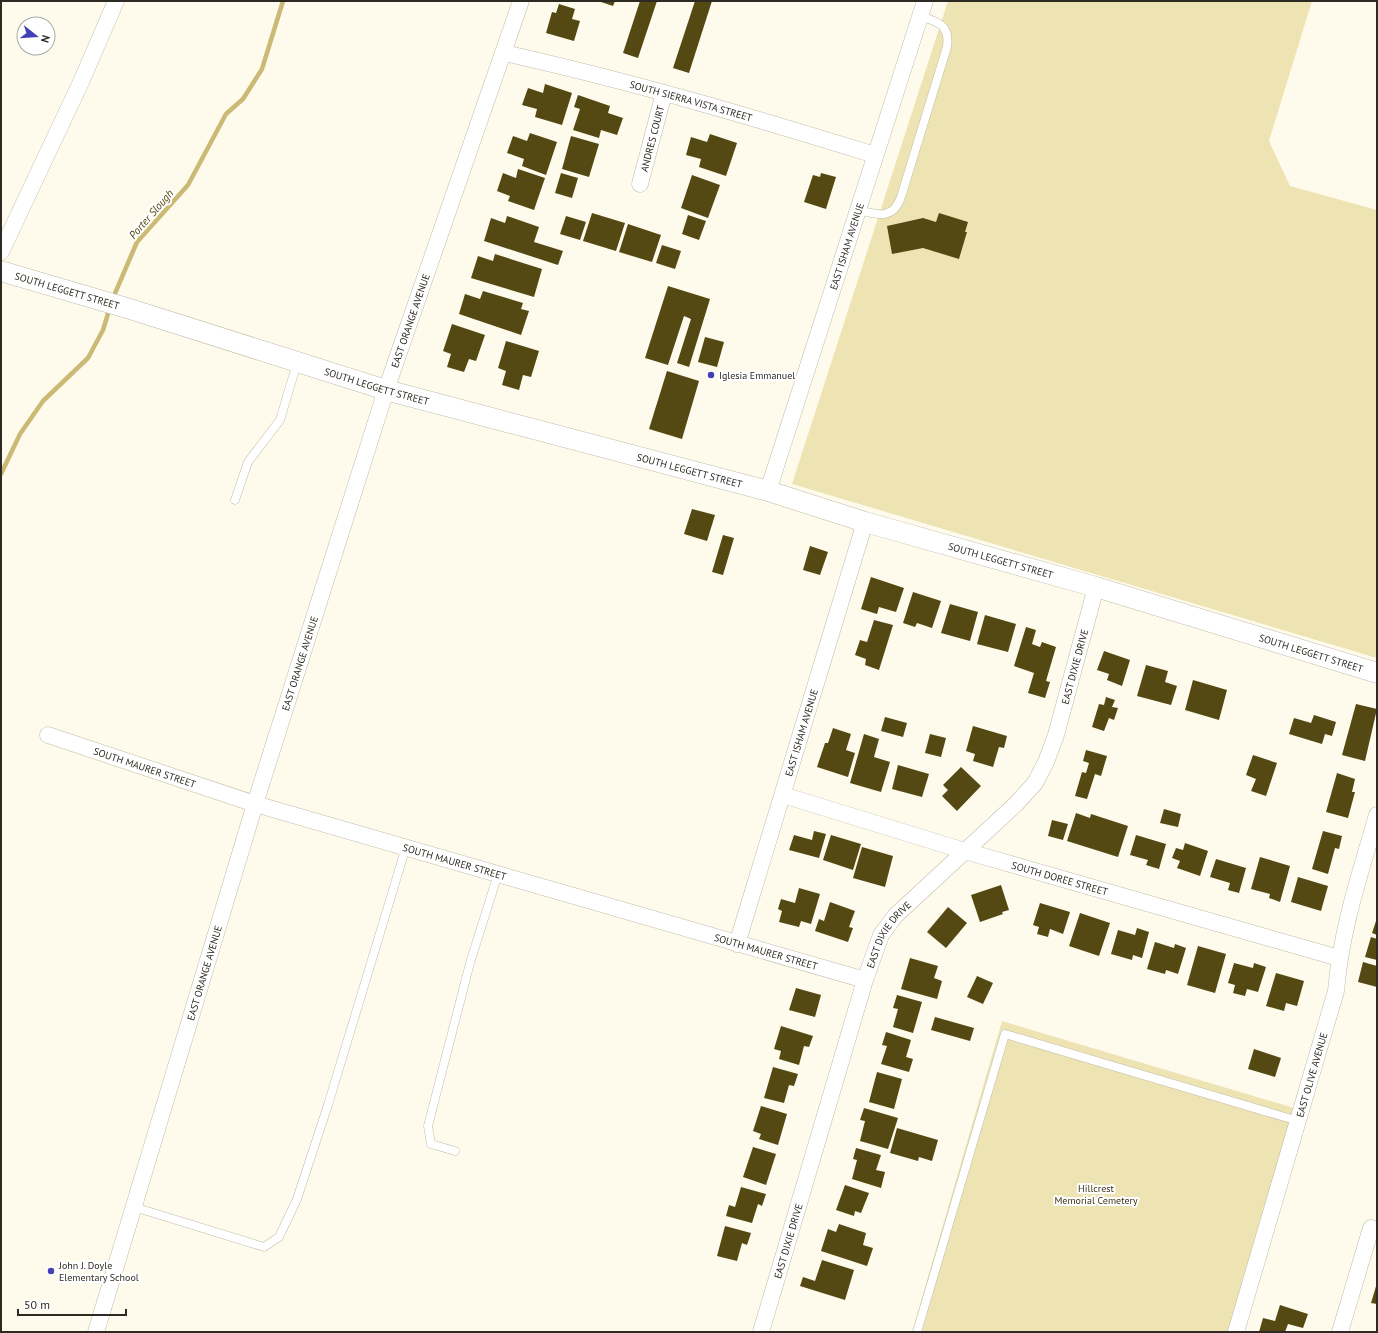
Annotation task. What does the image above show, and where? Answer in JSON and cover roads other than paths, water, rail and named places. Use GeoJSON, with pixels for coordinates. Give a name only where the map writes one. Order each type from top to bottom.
{"type":"FeatureCollection","features":[{"type":"Feature","properties":{"kind":"street"},"geometry":{"type":"LineString","coordinates":[[1,252],[81,82],[116,1]]}},
{"type":"Feature","properties":{"kind":"street","name":"EAST ORANGE AVENUE"},"geometry":{"type":"LineString","coordinates":[[96,1332],[255,804],[386,390],[521,1]]}},
{"type":"Feature","properties":{"kind":"street","name":"EAST ISHAM AVENUE"},"geometry":{"type":"LineString","coordinates":[[768,491],[922,8]]}},
{"type":"Feature","properties":{"kind":"street","name":"SOUTH SIERRA VISTA STREET"},"geometry":{"type":"LineString","coordinates":[[504,53],[592,73],[731,111],[876,155]]}},
{"type":"Feature","properties":{"kind":"street","name":"ANDRES COURT"},"geometry":{"type":"LineString","coordinates":[[640,184],[664,93]]}},
{"type":"Feature","properties":{"kind":"street","name":"SOUTH LEGGETT STREET"},"geometry":{"type":"LineString","coordinates":[[1,271],[88,296],[386,390],[768,491],[865,522],[1096,587],[1377,673]]}},
{"type":"Feature","properties":{"kind":"street","name":"EAST ISHAM AVENUE"},"geometry":{"type":"LineString","coordinates":[[737,944],[865,522]]}},
{"type":"Feature","properties":{"kind":"street","name":"EAST DIXIE DRIVE"},"geometry":{"type":"LineString","coordinates":[[761,1332],[865,980],[881,935],[895,916],[1016,804],[1035,783],[1046,762],[1056,735],[1096,587]]}},
{"type":"Feature","properties":{"kind":"street","name":"SOUTH MAURER STREET"},"geometry":{"type":"LineString","coordinates":[[48,735],[255,804],[865,980]]}},
{"type":"Feature","properties":{"kind":"street","name":"SOUTH DOREE STREET"},"geometry":{"type":"LineString","coordinates":[[783,795],[965,851],[1339,958]]}},
{"type":"Feature","properties":{"kind":"street","name":"EAST OLIVE AVENUE"},"geometry":{"type":"LineString","coordinates":[[1236,1332],[1336,991],[1339,958],[1347,919],[1377,815]]}},
{"type":"Feature","properties":{"kind":"street"},"geometry":{"type":"LineString","coordinates":[[1340,1332],[1374,1229]]}},
{"type":"Feature","properties":{"kind":"lane"},"geometry":{"type":"LineString","coordinates":[[858,210],[877,215],[887,214],[898,207],[904,189],[949,36],[944,27],[922,8]]}},
{"type":"Feature","properties":{"kind":"lane"},"geometry":{"type":"LineString","coordinates":[[235,500],[248,462],[280,420],[297,363]]}},
{"type":"Feature","properties":{"kind":"lane"},"geometry":{"type":"LineString","coordinates":[[134,1207],[264,1247],[279,1237],[297,1199],[323,1120],[406,847]]}},
{"type":"Feature","properties":{"kind":"lane"},"geometry":{"type":"LineString","coordinates":[[456,1151],[431,1144],[428,1126],[470,963],[498,874]]}},
{"type":"Feature","properties":{"kind":"lane"},"geometry":{"type":"LineString","coordinates":[[917,1332],[1005,1034],[1298,1121]]}},
{"type":"Feature","properties":{"kind":"waterway","name":"Porter Slough"},"geometry":{"type":"LineString","coordinates":[[113,298],[137,242],[188,185],[226,114],[243,99],[262,69],[283,1]]}},
{"type":"Feature","properties":{"kind":"waterway","name":"Porter Slough"},"geometry":{"type":"LineString","coordinates":[[1,474],[20,434],[43,401],[88,358],[103,330],[110,307]]}},
{"type":"Feature","properties":{"kind":"place","name":"Iglesia Emmanuel"},"geometry":{"type":"Point","coordinates":[711,375]}},
{"type":"Feature","properties":{"kind":"place","name":"John J. Doyle Elementary School"},"geometry":{"type":"Point","coordinates":[51,1271]}},
{"type":"Feature","properties":{"kind":"park label","name":"Hillcrest Memorial Cemetery"},"geometry":{"type":"Point","coordinates":[1096,1194]}}]}
